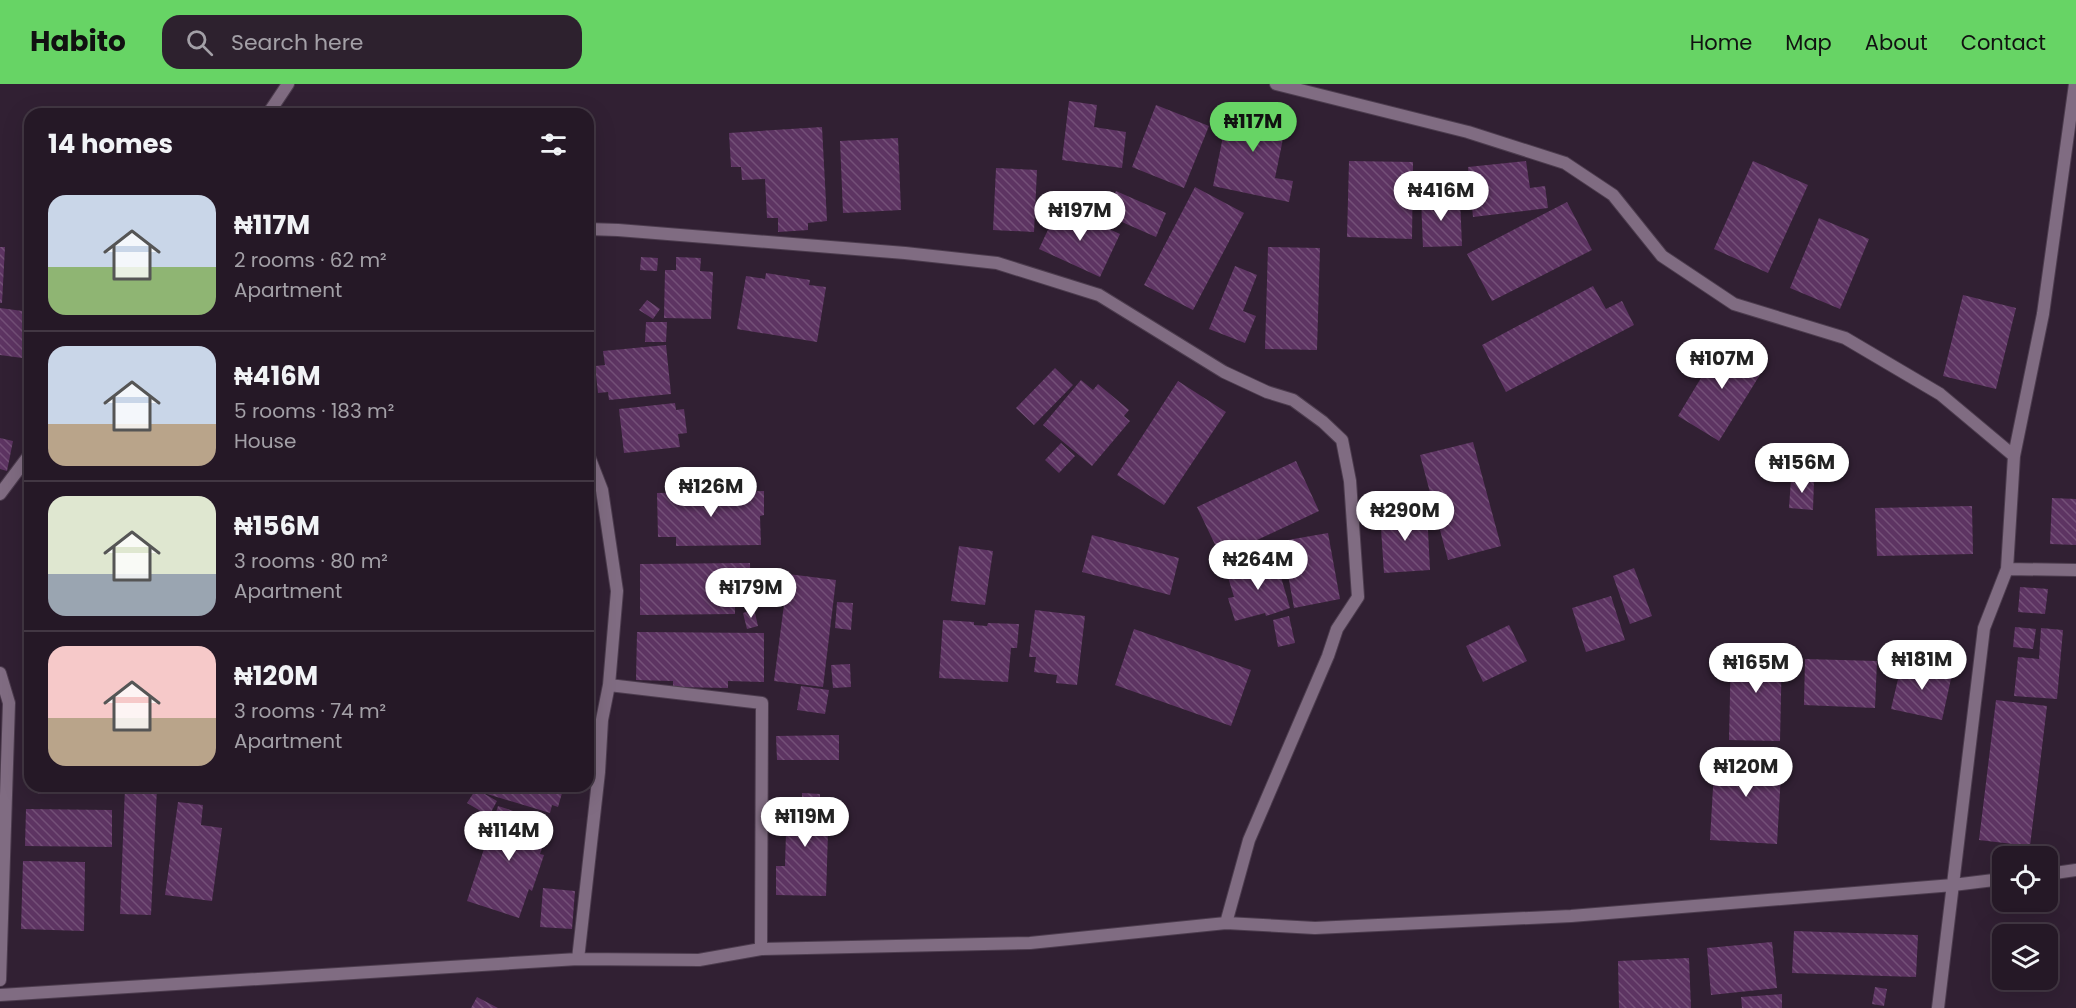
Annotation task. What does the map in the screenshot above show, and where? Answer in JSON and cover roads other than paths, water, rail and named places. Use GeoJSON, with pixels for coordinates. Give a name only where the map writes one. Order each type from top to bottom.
{"type":"FeatureCollection","features":[{"type":"Feature","properties":{"kind":"street"},"geometry":{"type":"LineString","coordinates":[[272,108],[288,84]]}},
{"type":"Feature","properties":{"kind":"street"},"geometry":{"type":"LineString","coordinates":[[1276,84],[1468,132],[1565,163],[1613,195],[1662,256],[1734,304],[1845,338],[1940,394],[2014,456]]}},
{"type":"Feature","properties":{"kind":"street"},"geometry":{"type":"LineString","coordinates":[[1938,1008],[1984,628],[2007,570],[2014,456],[2043,314],[2075,84]]}},
{"type":"Feature","properties":{"kind":"street"},"geometry":{"type":"LineString","coordinates":[[594,229],[905,253],[997,263],[1099,295],[1224,372],[1266,392],[1293,400],[1323,422],[1342,440],[1350,481],[1358,597],[1337,630],[1249,840],[1227,923]]}},
{"type":"Feature","properties":{"kind":"street"},"geometry":{"type":"LineString","coordinates":[[0,494],[24,462]]}},
{"type":"Feature","properties":{"kind":"street"},"geometry":{"type":"LineString","coordinates":[[578,959],[599,772],[602,720],[609,685],[617,591],[602,490],[594,469]]}},
{"type":"Feature","properties":{"kind":"street"},"geometry":{"type":"LineString","coordinates":[[2007,570],[2076,570]]}},
{"type":"Feature","properties":{"kind":"street"},"geometry":{"type":"LineString","coordinates":[[0,673],[9,703],[0,980]]}},
{"type":"Feature","properties":{"kind":"street"},"geometry":{"type":"LineString","coordinates":[[609,685],[762,703],[760,950]]}},
{"type":"Feature","properties":{"kind":"street"},"geometry":{"type":"LineString","coordinates":[[2058,873],[2076,870]]}},
{"type":"Feature","properties":{"kind":"street"},"geometry":{"type":"LineString","coordinates":[[0,995],[578,959],[699,960],[760,950],[1030,943],[1227,923],[1315,928],[1571,916],[1992,880]]}}]}
